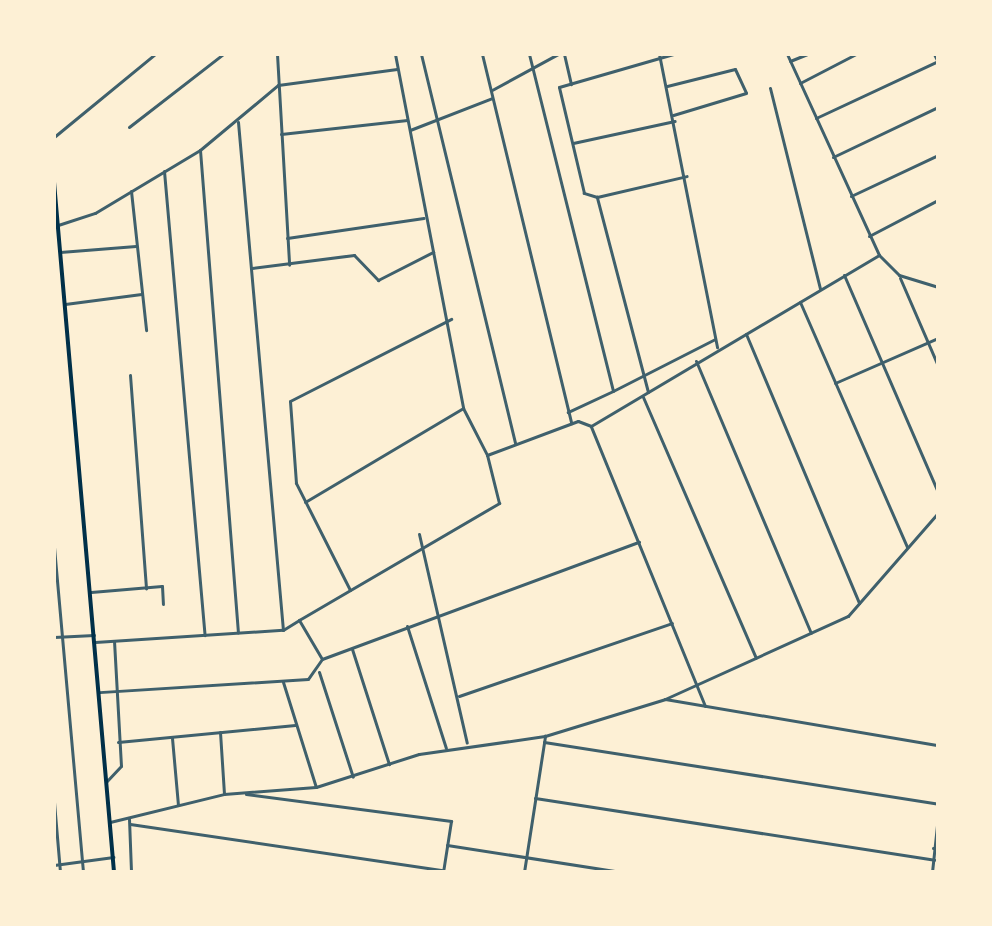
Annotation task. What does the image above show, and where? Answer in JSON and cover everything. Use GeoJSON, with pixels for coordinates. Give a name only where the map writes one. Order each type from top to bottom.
{"type":"FeatureCollection","features":[{"type":"Feature","properties":{"kind":"main road"},"geometry":{"type":"LineString","coordinates":[[54,182],[114,872]]}},
{"type":"Feature","properties":{"kind":"street"},"geometry":{"type":"LineString","coordinates":[[54,137],[155,54]]}},
{"type":"Feature","properties":{"kind":"street"},"geometry":{"type":"LineString","coordinates":[[129,127],[223,54]]}},
{"type":"Feature","properties":{"kind":"street"},"geometry":{"type":"LineString","coordinates":[[277,54],[289,265]]}},
{"type":"Feature","properties":{"kind":"street"},"geometry":{"type":"LineString","coordinates":[[95,642],[283,630],[499,503],[487,455],[463,408],[451,319],[424,218],[395,54]]}},
{"type":"Feature","properties":{"kind":"street"},"geometry":{"type":"LineString","coordinates":[[421,54],[515,443]]}},
{"type":"Feature","properties":{"kind":"street"},"geometry":{"type":"LineString","coordinates":[[482,54],[571,423]]}},
{"type":"Feature","properties":{"kind":"street"},"geometry":{"type":"LineString","coordinates":[[529,54],[613,391]]}},
{"type":"Feature","properties":{"kind":"street"},"geometry":{"type":"LineString","coordinates":[[491,91],[558,54]]}},
{"type":"Feature","properties":{"kind":"street"},"geometry":{"type":"LineString","coordinates":[[564,54],[571,84]]}},
{"type":"Feature","properties":{"kind":"street"},"geometry":{"type":"LineString","coordinates":[[659,54],[692,200],[685,213],[717,347]]}},
{"type":"Feature","properties":{"kind":"street"},"geometry":{"type":"LineString","coordinates":[[673,54],[661,63],[559,87],[584,193],[597,197],[688,176]]}},
{"type":"Feature","properties":{"kind":"street"},"geometry":{"type":"LineString","coordinates":[[787,54],[869,236],[879,255],[899,275],[938,366]]}},
{"type":"Feature","properties":{"kind":"street"},"geometry":{"type":"LineString","coordinates":[[790,61],[807,54]]}},
{"type":"Feature","properties":{"kind":"street"},"geometry":{"type":"LineString","coordinates":[[800,83],[856,54]]}},
{"type":"Feature","properties":{"kind":"street"},"geometry":{"type":"LineString","coordinates":[[816,118],[938,62],[934,54]]}},
{"type":"Feature","properties":{"kind":"street"},"geometry":{"type":"LineString","coordinates":[[58,225],[131,191],[200,150],[238,122],[278,85],[398,69]]}},
{"type":"Feature","properties":{"kind":"street"},"geometry":{"type":"LineString","coordinates":[[667,86],[735,69],[746,93],[673,115]]}},
{"type":"Feature","properties":{"kind":"street"},"geometry":{"type":"LineString","coordinates":[[770,88],[820,289]]}},
{"type":"Feature","properties":{"kind":"street"},"geometry":{"type":"LineString","coordinates":[[409,130],[492,98]]}},
{"type":"Feature","properties":{"kind":"street"},"geometry":{"type":"LineString","coordinates":[[833,157],[938,107]]}},
{"type":"Feature","properties":{"kind":"street"},"geometry":{"type":"LineString","coordinates":[[281,134],[407,120]]}},
{"type":"Feature","properties":{"kind":"street"},"geometry":{"type":"LineString","coordinates":[[573,143],[675,121]]}},
{"type":"Feature","properties":{"kind":"street"},"geometry":{"type":"LineString","coordinates":[[238,122],[283,630]]}},
{"type":"Feature","properties":{"kind":"street"},"geometry":{"type":"LineString","coordinates":[[200,150],[238,633]]}},
{"type":"Feature","properties":{"kind":"street"},"geometry":{"type":"LineString","coordinates":[[851,196],[938,155]]}},
{"type":"Feature","properties":{"kind":"street"},"geometry":{"type":"LineString","coordinates":[[164,171],[205,635]]}},
{"type":"Feature","properties":{"kind":"street"},"geometry":{"type":"LineString","coordinates":[[131,191],[146,330]]}},
{"type":"Feature","properties":{"kind":"street"},"geometry":{"type":"LineString","coordinates":[[597,197],[642,379],[648,392]]}},
{"type":"Feature","properties":{"kind":"street"},"geometry":{"type":"LineString","coordinates":[[869,236],[938,200]]}},
{"type":"Feature","properties":{"kind":"street"},"geometry":{"type":"LineString","coordinates":[[287,238],[424,218]]}},
{"type":"Feature","properties":{"kind":"street"},"geometry":{"type":"LineString","coordinates":[[60,252],[137,246]]}},
{"type":"Feature","properties":{"kind":"street"},"geometry":{"type":"LineString","coordinates":[[252,268],[354,255],[378,280],[433,252]]}},
{"type":"Feature","properties":{"kind":"street"},"geometry":{"type":"LineString","coordinates":[[591,426],[643,397],[717,347],[879,255]]}},
{"type":"Feature","properties":{"kind":"street"},"geometry":{"type":"LineString","coordinates":[[844,275],[938,492]]}},
{"type":"Feature","properties":{"kind":"street"},"geometry":{"type":"LineString","coordinates":[[899,275],[938,287]]}},
{"type":"Feature","properties":{"kind":"street"},"geometry":{"type":"LineString","coordinates":[[65,304],[141,294]]}},
{"type":"Feature","properties":{"kind":"street"},"geometry":{"type":"LineString","coordinates":[[800,302],[907,547]]}},
{"type":"Feature","properties":{"kind":"street"},"geometry":{"type":"LineString","coordinates":[[350,590],[296,483],[290,401],[451,319]]}},
{"type":"Feature","properties":{"kind":"street"},"geometry":{"type":"LineString","coordinates":[[745,333],[859,603]]}},
{"type":"Feature","properties":{"kind":"street"},"geometry":{"type":"LineString","coordinates":[[835,383],[938,338]]}},
{"type":"Feature","properties":{"kind":"street"},"geometry":{"type":"LineString","coordinates":[[568,412],[642,379],[715,339]]}},
{"type":"Feature","properties":{"kind":"street"},"geometry":{"type":"LineString","coordinates":[[696,361],[811,633]]}},
{"type":"Feature","properties":{"kind":"street"},"geometry":{"type":"LineString","coordinates":[[130,375],[146,588]]}},
{"type":"Feature","properties":{"kind":"street"},"geometry":{"type":"LineString","coordinates":[[643,397],[756,658]]}},
{"type":"Feature","properties":{"kind":"street"},"geometry":{"type":"LineString","coordinates":[[305,502],[463,408]]}},
{"type":"Feature","properties":{"kind":"street"},"geometry":{"type":"LineString","coordinates":[[487,455],[571,423],[587,421],[705,706]]}},
{"type":"Feature","properties":{"kind":"street"},"geometry":{"type":"LineString","coordinates":[[130,822],[178,805],[224,794],[316,787],[467,743],[545,736],[665,699],[811,633],[859,603],[938,513]]}},
{"type":"Feature","properties":{"kind":"street"},"geometry":{"type":"LineString","coordinates":[[419,534],[441,613],[467,743]]}},
{"type":"Feature","properties":{"kind":"street"},"geometry":{"type":"LineString","coordinates":[[322,659],[639,542]]}},
{"type":"Feature","properties":{"kind":"street"},"geometry":{"type":"LineString","coordinates":[[54,547],[83,872]]}},
{"type":"Feature","properties":{"kind":"street"},"geometry":{"type":"LineString","coordinates":[[91,592],[162,586],[163,604]]}},
{"type":"Feature","properties":{"kind":"street"},"geometry":{"type":"LineString","coordinates":[[299,620],[322,659],[319,672],[353,777]]}},
{"type":"Feature","properties":{"kind":"street"},"geometry":{"type":"LineString","coordinates":[[459,696],[672,623]]}},
{"type":"Feature","properties":{"kind":"street"},"geometry":{"type":"LineString","coordinates":[[407,626],[446,748]]}},
{"type":"Feature","properties":{"kind":"street"},"geometry":{"type":"LineString","coordinates":[[54,637],[95,635]]}},
{"type":"Feature","properties":{"kind":"street"},"geometry":{"type":"LineString","coordinates":[[106,782],[121,769],[114,641]]}},
{"type":"Feature","properties":{"kind":"street"},"geometry":{"type":"LineString","coordinates":[[351,648],[389,764]]}},
{"type":"Feature","properties":{"kind":"street"},"geometry":{"type":"LineString","coordinates":[[99,692],[283,682],[319,672]]}},
{"type":"Feature","properties":{"kind":"street"},"geometry":{"type":"LineString","coordinates":[[283,682],[316,787]]}},
{"type":"Feature","properties":{"kind":"street"},"geometry":{"type":"LineString","coordinates":[[665,699],[938,745]]}},
{"type":"Feature","properties":{"kind":"street"},"geometry":{"type":"LineString","coordinates":[[118,742],[295,725]]}},
{"type":"Feature","properties":{"kind":"street"},"geometry":{"type":"LineString","coordinates":[[220,732],[224,794]]}},
{"type":"Feature","properties":{"kind":"street"},"geometry":{"type":"LineString","coordinates":[[524,872],[545,736]]}},
{"type":"Feature","properties":{"kind":"street"},"geometry":{"type":"LineString","coordinates":[[172,738],[178,805]]}},
{"type":"Feature","properties":{"kind":"street"},"geometry":{"type":"LineString","coordinates":[[544,742],[938,804]]}},
{"type":"Feature","properties":{"kind":"street"},"geometry":{"type":"LineString","coordinates":[[110,822],[130,822],[443,871],[451,821],[238,792]]}},
{"type":"Feature","properties":{"kind":"street"},"geometry":{"type":"LineString","coordinates":[[535,798],[934,860]]}},
{"type":"Feature","properties":{"kind":"street"},"geometry":{"type":"LineString","coordinates":[[54,802],[60,872]]}},
{"type":"Feature","properties":{"kind":"street"},"geometry":{"type":"LineString","coordinates":[[932,872],[938,816]]}},
{"type":"Feature","properties":{"kind":"street"},"geometry":{"type":"LineString","coordinates":[[130,822],[131,872]]}},
{"type":"Feature","properties":{"kind":"street"},"geometry":{"type":"LineString","coordinates":[[447,845],[621,872]]}},
{"type":"Feature","properties":{"kind":"street"},"geometry":{"type":"LineString","coordinates":[[57,865],[113,857]]}}]}
